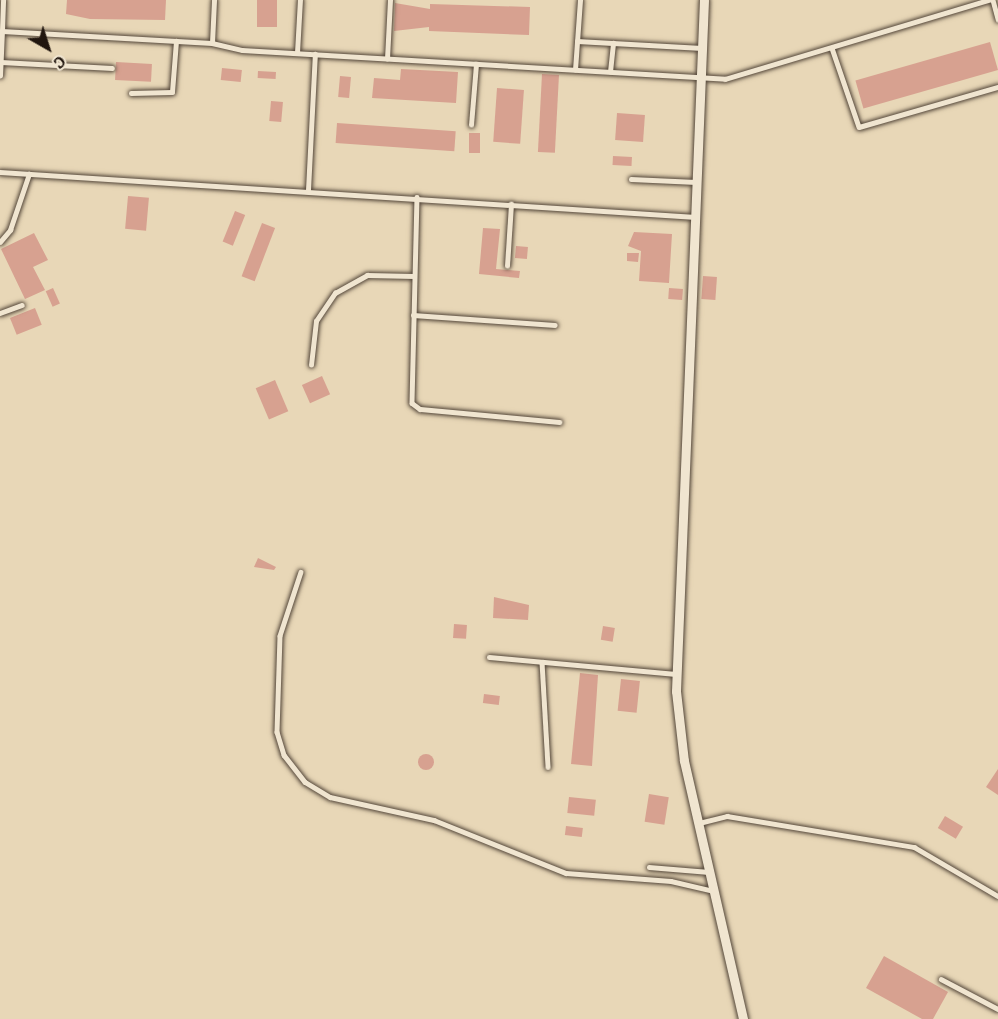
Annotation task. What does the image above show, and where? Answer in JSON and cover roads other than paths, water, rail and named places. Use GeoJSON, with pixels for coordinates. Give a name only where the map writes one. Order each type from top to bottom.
{"type":"FeatureCollection","features":[{"type":"Feature","properties":{"kind":"street"},"geometry":{"type":"LineString","coordinates":[[704,0],[676,674],[684,761],[743,1019]]}},
{"type":"Feature","properties":{"kind":"lane"},"geometry":{"type":"LineString","coordinates":[[0,76],[3,0]]}},
{"type":"Feature","properties":{"kind":"lane"},"geometry":{"type":"LineString","coordinates":[[212,43],[214,0]]}},
{"type":"Feature","properties":{"kind":"lane"},"geometry":{"type":"LineString","coordinates":[[297,53],[300,0]]}},
{"type":"Feature","properties":{"kind":"lane"},"geometry":{"type":"LineString","coordinates":[[387,59],[390,0]]}},
{"type":"Feature","properties":{"kind":"lane"},"geometry":{"type":"LineString","coordinates":[[575,70],[579,0]]}},
{"type":"Feature","properties":{"kind":"lane"},"geometry":{"type":"LineString","coordinates":[[1,30],[212,43],[297,53],[700,78],[736,77],[991,0],[998,19]]}},
{"type":"Feature","properties":{"kind":"lane"},"geometry":{"type":"LineString","coordinates":[[131,93],[172,92],[176,41]]}},
{"type":"Feature","properties":{"kind":"lane"},"geometry":{"type":"LineString","coordinates":[[577,41],[702,48]]}},
{"type":"Feature","properties":{"kind":"lane"},"geometry":{"type":"LineString","coordinates":[[610,72],[613,43]]}},
{"type":"Feature","properties":{"kind":"lane"},"geometry":{"type":"LineString","coordinates":[[832,48],[859,127],[998,87]]}},
{"type":"Feature","properties":{"kind":"lane"},"geometry":{"type":"LineString","coordinates":[[308,190],[315,54]]}},
{"type":"Feature","properties":{"kind":"lane"},"geometry":{"type":"LineString","coordinates":[[1,62],[112,68]]}},
{"type":"Feature","properties":{"kind":"lane"},"geometry":{"type":"LineString","coordinates":[[471,125],[476,64]]}},
{"type":"Feature","properties":{"kind":"lane"},"geometry":{"type":"LineString","coordinates":[[0,172],[417,197],[696,217]]}},
{"type":"Feature","properties":{"kind":"lane"},"geometry":{"type":"LineString","coordinates":[[0,242],[10,230],[29,174]]}},
{"type":"Feature","properties":{"kind":"lane"},"geometry":{"type":"LineString","coordinates":[[631,179],[696,182]]}},
{"type":"Feature","properties":{"kind":"lane"},"geometry":{"type":"LineString","coordinates":[[417,197],[410,398],[415,406],[559,422]]}},
{"type":"Feature","properties":{"kind":"lane"},"geometry":{"type":"LineString","coordinates":[[507,266],[511,204]]}},
{"type":"Feature","properties":{"kind":"lane"},"geometry":{"type":"LineString","coordinates":[[311,365],[316,321],[335,293],[367,275],[414,276]]}},
{"type":"Feature","properties":{"kind":"lane"},"geometry":{"type":"LineString","coordinates":[[0,313],[22,305]]}},
{"type":"Feature","properties":{"kind":"lane"},"geometry":{"type":"LineString","coordinates":[[413,315],[555,325]]}},
{"type":"Feature","properties":{"kind":"lane"},"geometry":{"type":"LineString","coordinates":[[301,572],[280,636],[277,732],[284,755],[305,782],[330,797],[434,820],[566,873],[671,881],[714,891]]}},
{"type":"Feature","properties":{"kind":"lane"},"geometry":{"type":"LineString","coordinates":[[489,657],[676,674]]}},
{"type":"Feature","properties":{"kind":"lane"},"geometry":{"type":"LineString","coordinates":[[542,662],[548,767]]}},
{"type":"Feature","properties":{"kind":"lane"},"geometry":{"type":"LineString","coordinates":[[699,823],[727,816],[914,847],[998,896]]}},
{"type":"Feature","properties":{"kind":"lane"},"geometry":{"type":"LineString","coordinates":[[649,867],[710,872]]}},
{"type":"Feature","properties":{"kind":"lane"},"geometry":{"type":"LineString","coordinates":[[941,979],[998,1009]]}}]}
